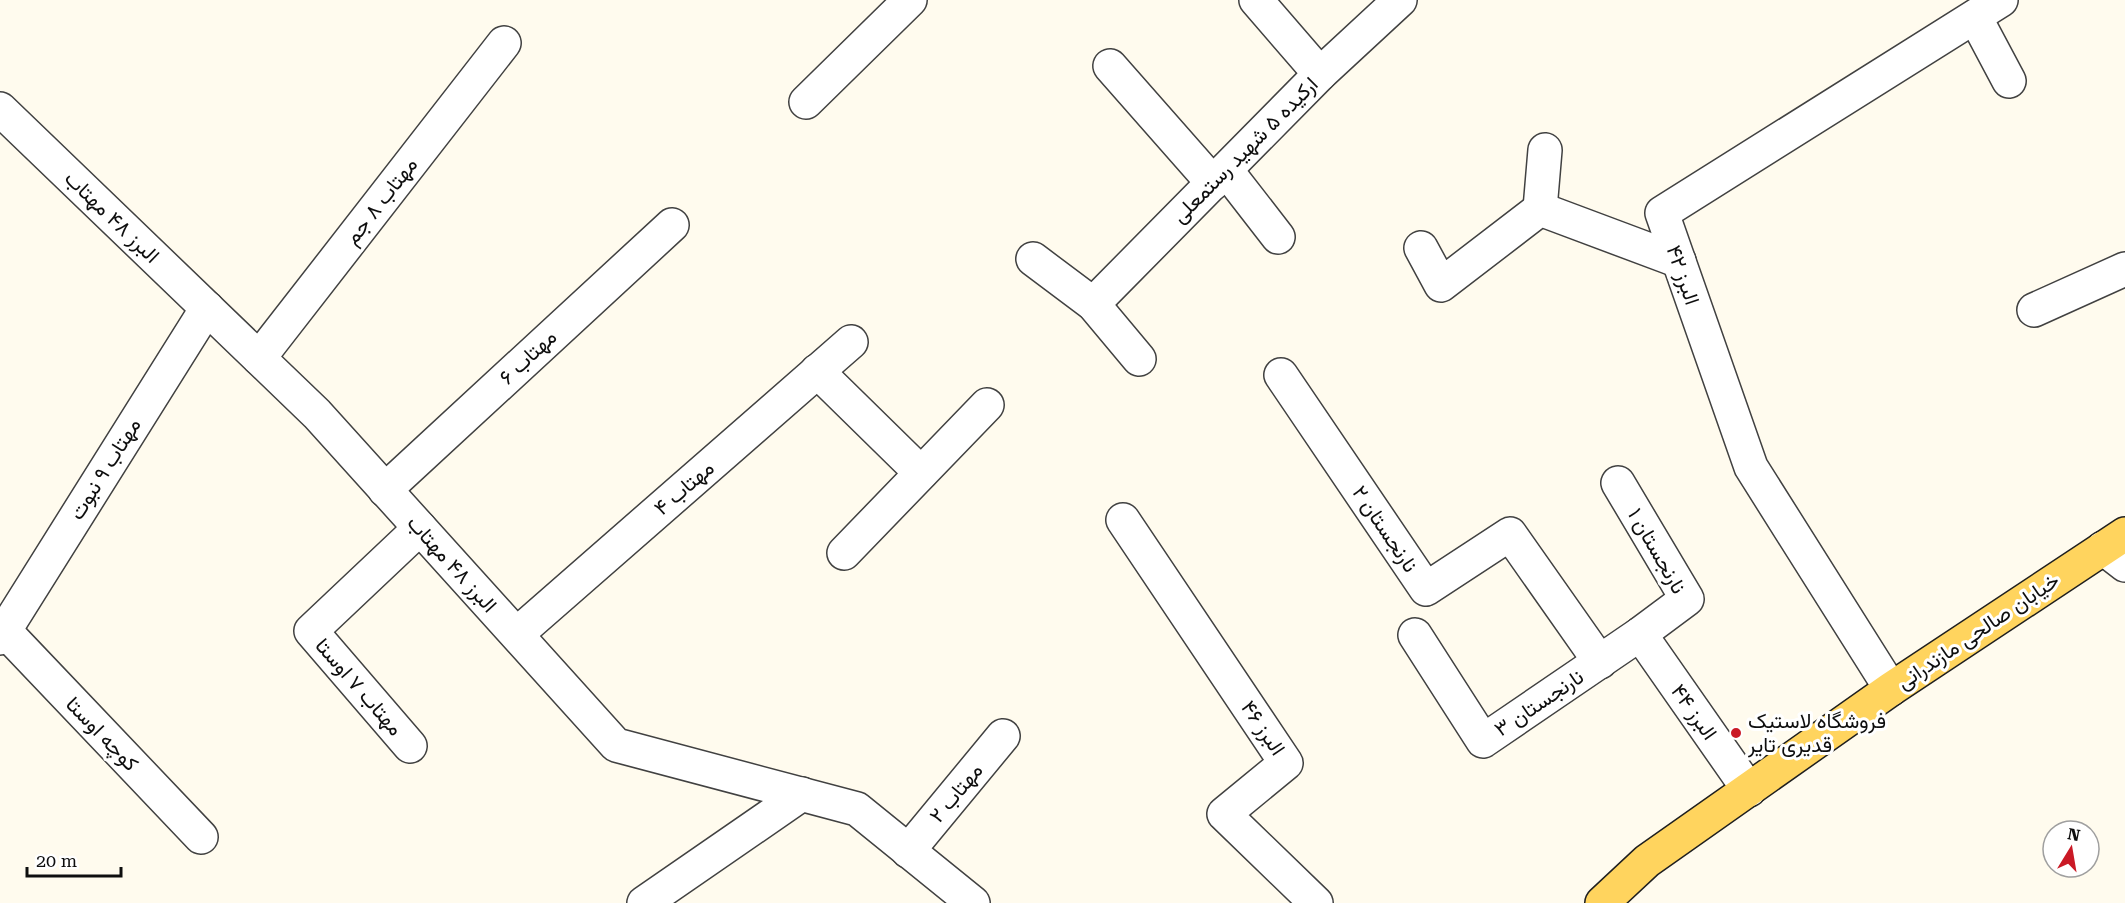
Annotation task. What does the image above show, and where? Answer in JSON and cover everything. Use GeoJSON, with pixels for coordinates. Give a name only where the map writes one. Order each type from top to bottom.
{"type":"FeatureCollection","features":[{"type":"Feature","properties":{"kind":"main road","name":"خیابان صالحی مازندرانی"},"geometry":{"type":"LineString","coordinates":[[1602,903],[1647,861],[1891,689],[2118,549]]}},
{"type":"Feature","properties":{"kind":"street"},"geometry":{"type":"LineString","coordinates":[[807,102],[910,0]]}},
{"type":"Feature","properties":{"kind":"street"},"geometry":{"type":"LineString","coordinates":[[1256,0],[1320,74]]}},
{"type":"Feature","properties":{"kind":"street","name":"ارکیده ۵ شهید رستمعلی"},"geometry":{"type":"LineString","coordinates":[[1093,304],[1320,74],[1400,0]]}},
{"type":"Feature","properties":{"kind":"street"},"geometry":{"type":"LineString","coordinates":[[1988,8],[2009,81]]}},
{"type":"Feature","properties":{"kind":"street","name":"البرز ۴۲"},"geometry":{"type":"LineString","coordinates":[[1891,689],[1750,467],[1662,213],[1988,8]]}},
{"type":"Feature","properties":{"kind":"street","name":"مهتاب ۸ جم"},"geometry":{"type":"LineString","coordinates":[[259,358],[504,44]]}},
{"type":"Feature","properties":{"kind":"street"},"geometry":{"type":"LineString","coordinates":[[1110,66],[1278,237]]}},
{"type":"Feature","properties":{"kind":"street","name":"البرز ۴۸ مهتاب"},"geometry":{"type":"LineString","coordinates":[[0,109],[317,414],[616,745],[857,809],[963,900]]}},
{"type":"Feature","properties":{"kind":"street"},"geometry":{"type":"LineString","coordinates":[[1421,248],[1441,285],[1540,209],[1545,150]]}},
{"type":"Feature","properties":{"kind":"street"},"geometry":{"type":"LineString","coordinates":[[1540,209],[1679,261]]}},
{"type":"Feature","properties":{"kind":"street","name":"مهتاب ۶"},"geometry":{"type":"LineString","coordinates":[[385,489],[672,225]]}},
{"type":"Feature","properties":{"kind":"street"},"geometry":{"type":"LineString","coordinates":[[1033,259],[1093,304],[1139,359]]}},
{"type":"Feature","properties":{"kind":"street"},"geometry":{"type":"LineString","coordinates":[[2034,310],[2125,269]]}},
{"type":"Feature","properties":{"kind":"street","name":"مهتاب ۹ نبوت"},"geometry":{"type":"LineString","coordinates":[[2,634],[207,308]]}},
{"type":"Feature","properties":{"kind":"street","name":"مهتاب ۴"},"geometry":{"type":"LineString","coordinates":[[517,634],[851,342]]}},
{"type":"Feature","properties":{"kind":"street"},"geometry":{"type":"LineString","coordinates":[[817,371],[921,473]]}},
{"type":"Feature","properties":{"kind":"street","name":"نارنجستان ۲"},"geometry":{"type":"LineString","coordinates":[[1281,375],[1426,589],[1510,534],[1600,662]]}},
{"type":"Feature","properties":{"kind":"street"},"geometry":{"type":"LineString","coordinates":[[844,553],[987,405]]}},
{"type":"Feature","properties":{"kind":"street","name":"نارنجستان ۱"},"geometry":{"type":"LineString","coordinates":[[1618,483],[1687,599],[1640,634]]}},
{"type":"Feature","properties":{"kind":"street","name":"البرز ۴۶"},"geometry":{"type":"LineString","coordinates":[[1123,520],[1286,763],[1224,814],[1316,903]]}},
{"type":"Feature","properties":{"kind":"street","name":"مهتاب ۷ اوستا"},"geometry":{"type":"LineString","coordinates":[[410,747],[312,631],[420,528]]}},
{"type":"Feature","properties":{"kind":"street","name":"کوچه اوستا"},"geometry":{"type":"LineString","coordinates":[[2,634],[201,837]]}},
{"type":"Feature","properties":{"kind":"street","name":"نارنجستان ۳"},"geometry":{"type":"LineString","coordinates":[[1415,635],[1483,741],[1640,634]]}},
{"type":"Feature","properties":{"kind":"street","name":"البرز ۴۴"},"geometry":{"type":"LineString","coordinates":[[1640,634],[1749,790]]}},
{"type":"Feature","properties":{"kind":"street","name":"مهتاب ۲"},"geometry":{"type":"LineString","coordinates":[[908,851],[1003,736]]}},
{"type":"Feature","properties":{"kind":"street"},"geometry":{"type":"LineString","coordinates":[[644,903],[802,794]]}},
{"type":"Feature","properties":{"kind":"place","name":"فروشگاه لاستیک قدیری تایر"},"geometry":{"type":"Point","coordinates":[1736,733]}}]}
